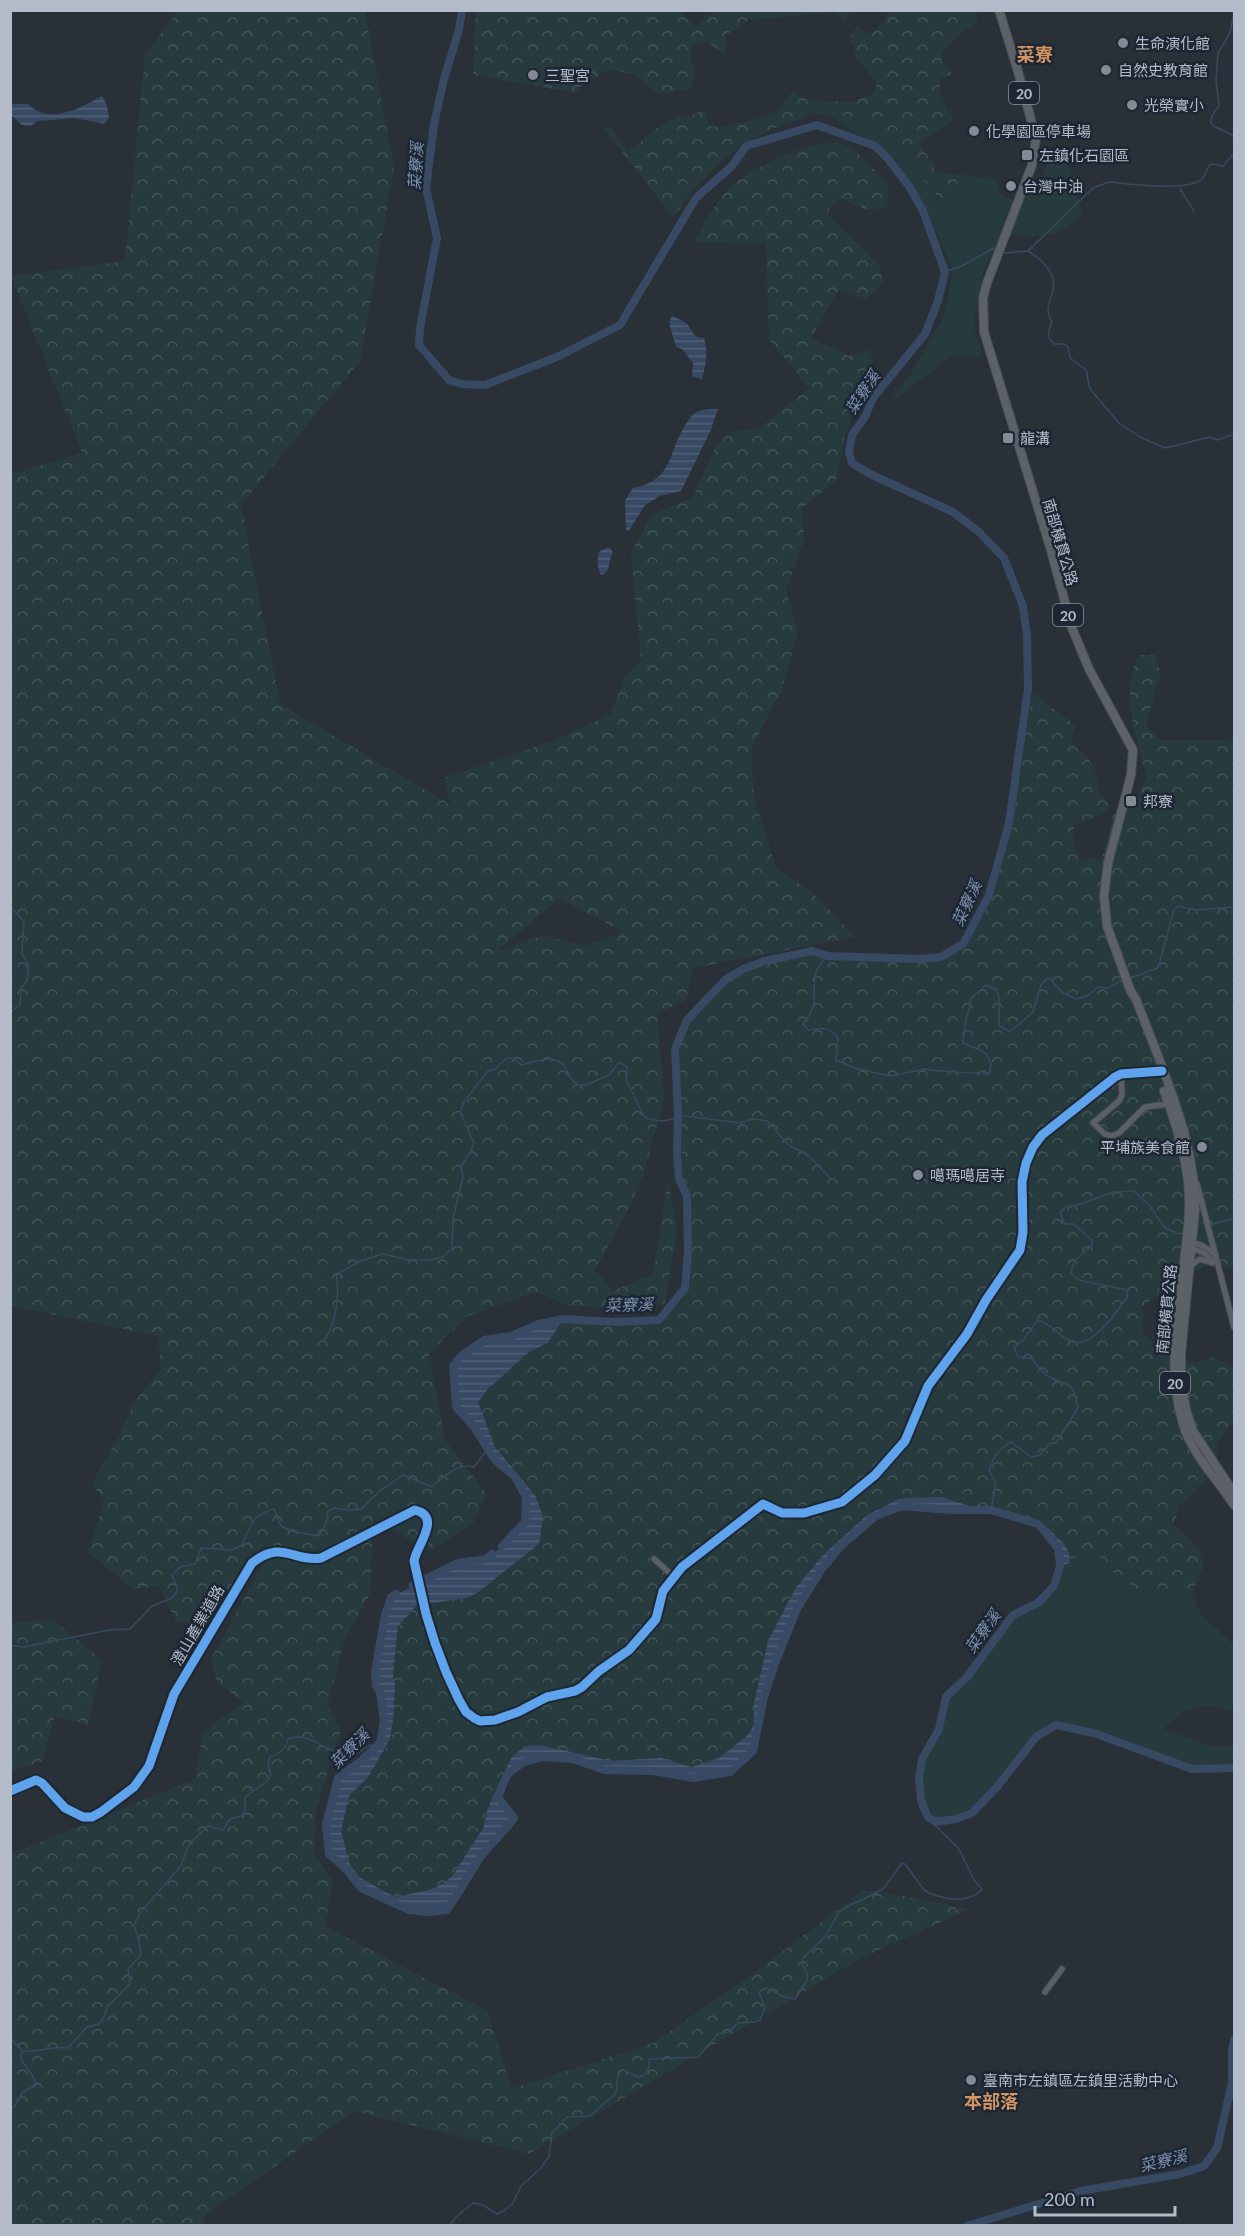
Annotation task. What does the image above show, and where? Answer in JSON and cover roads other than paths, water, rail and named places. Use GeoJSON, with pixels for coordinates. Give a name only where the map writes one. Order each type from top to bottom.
{"type":"FeatureCollection","features":[{"type":"Feature","properties":{"kind":"main road","name":"南部橫貫公路"},"geometry":{"type":"LineString","coordinates":[[999,10],[1035,138],[1032,165],[983,298],[984,332],[1072,628],[1089,669],[1133,750],[1131,775],[1108,863],[1104,896],[1107,926],[1130,991],[1131,1001],[1160,1072]]}},
{"type":"Feature","properties":{"kind":"main road","name":"20"},"geometry":{"type":"LineString","coordinates":[[1160,1072],[1184,1156],[1188,1185],[1195,1208]]}},
{"type":"Feature","properties":{"kind":"main road","name":"20"},"geometry":{"type":"LineString","coordinates":[[1160,1072],[1185,1134],[1193,1173],[1195,1208],[1189,1245]]}},
{"type":"Feature","properties":{"kind":"main road","name":"南部橫貫公路"},"geometry":{"type":"LineString","coordinates":[[1189,1245],[1190,1266],[1174,1363],[1175,1380],[1183,1426],[1190,1441],[1234,1505]]}},
{"type":"Feature","properties":{"kind":"main road","name":"南部橫貫公路"},"geometry":{"type":"LineString","coordinates":[[1189,1245],[1180,1327],[1180,1380],[1191,1425],[1234,1493]]}},
{"type":"Feature","properties":{"kind":"street"},"geometry":{"type":"LineString","coordinates":[[654,1559],[673,1576],[690,1560],[763,1504],[787,1513],[804,1513],[830,1507],[856,1492],[883,1467],[910,1432],[928,1386],[967,1334],[986,1300],[1020,1250],[1023,1232],[1022,1182],[1026,1163],[1037,1140],[1108,1081],[1121,1074],[1160,1072]]}},
{"type":"Feature","properties":{"kind":"street"},"geometry":{"type":"LineString","coordinates":[[1121,1074],[1122,1095],[1119,1101],[1093,1123],[1105,1134],[1112,1136],[1119,1133],[1145,1107],[1168,1104]]}},
{"type":"Feature","properties":{"kind":"street"},"geometry":{"type":"LineString","coordinates":[[1195,1208],[1208,1233],[1234,1327]]}},
{"type":"Feature","properties":{"kind":"street"},"geometry":{"type":"LineString","coordinates":[[1189,1245],[1205,1247],[1214,1254]]}},
{"type":"Feature","properties":{"kind":"street"},"geometry":{"type":"LineString","coordinates":[[1189,1245],[1208,1255],[1217,1265]]}},
{"type":"Feature","properties":{"kind":"street"},"geometry":{"type":"LineString","coordinates":[[1190,1266],[1203,1258],[1217,1265]]}},
{"type":"Feature","properties":{"kind":"street","name":"澄山產業道路"},"geometry":{"type":"LineString","coordinates":[[10,1791],[36,1780],[42,1783],[65,1808],[83,1817],[92,1817],[134,1787],[148,1766],[174,1694],[247,1569],[258,1558],[274,1551],[285,1551],[313,1559],[321,1558],[402,1515],[415,1510],[423,1515],[428,1531],[415,1554],[414,1561],[426,1614],[446,1672],[466,1712],[480,1721],[495,1720],[518,1712],[547,1697],[582,1687],[599,1671],[629,1650],[656,1619],[659,1600],[673,1576]]}},
{"type":"Feature","properties":{"kind":"street"},"geometry":{"type":"LineString","coordinates":[[1045,1992],[1062,1970]]}},
{"type":"Feature","properties":{"kind":"water"},"geometry":{"type":"Polygon","coordinates":[[[102,96],[107,105],[109,118],[104,124],[75,118],[37,121],[31,126],[22,125],[11,115],[11,104],[28,104],[45,114],[55,114],[74,110],[102,96]]]}},
{"type":"Feature","properties":{"kind":"water"},"geometry":{"type":"Polygon","coordinates":[[[672,316],[686,323],[697,337],[704,338],[706,359],[702,379],[692,376],[693,363],[682,349],[676,347],[669,323],[672,316]]]}},
{"type":"Feature","properties":{"kind":"water"},"geometry":{"type":"Polygon","coordinates":[[[718,409],[710,432],[681,491],[660,496],[645,505],[629,531],[626,530],[625,500],[633,488],[656,479],[663,472],[680,435],[693,414],[701,410],[718,409]]]}},
{"type":"Feature","properties":{"kind":"water"},"geometry":{"type":"Polygon","coordinates":[[[606,548],[610,548],[613,553],[607,572],[601,575],[598,555],[606,548]]]}},
{"type":"Feature","properties":{"kind":"water"},"geometry":{"type":"Polygon","coordinates":[[[563,1319],[548,1343],[529,1352],[488,1389],[478,1402],[495,1447],[535,1495],[543,1516],[539,1544],[477,1593],[467,1598],[417,1605],[398,1626],[393,1676],[394,1713],[390,1739],[369,1776],[349,1796],[341,1832],[350,1864],[359,1877],[395,1897],[429,1890],[443,1884],[453,1875],[483,1828],[488,1808],[511,1758],[525,1746],[540,1745],[611,1761],[661,1758],[692,1767],[719,1758],[749,1734],[754,1724],[754,1703],[768,1641],[795,1589],[822,1556],[867,1515],[899,1499],[942,1497],[972,1507],[987,1507],[1032,1519],[1048,1528],[1065,1545],[1070,1563],[1060,1566],[1058,1548],[1038,1524],[991,1510],[950,1510],[902,1506],[876,1516],[842,1545],[822,1568],[797,1609],[764,1697],[753,1751],[730,1772],[694,1778],[653,1771],[604,1770],[573,1759],[542,1757],[522,1763],[507,1775],[498,1797],[514,1818],[480,1858],[447,1910],[428,1912],[409,1910],[361,1888],[348,1871],[329,1854],[326,1824],[338,1778],[361,1761],[380,1742],[384,1721],[375,1672],[385,1615],[391,1597],[458,1563],[486,1559],[507,1543],[525,1522],[526,1497],[515,1478],[494,1459],[474,1427],[456,1407],[453,1366],[461,1356],[484,1340],[511,1336],[539,1324],[563,1319]]]}},
{"type":"Feature","properties":{"kind":"waterway","name":"菜竂溪"},"geometry":{"type":"LineString","coordinates":[[462,10],[459,30],[444,79],[434,124],[426,188],[437,238],[420,328],[419,345],[449,380],[461,384],[485,385],[557,357],[620,325],[696,198],[732,166],[746,146],[817,125],[875,146],[909,186],[923,211],[945,272],[938,301],[925,334],[873,398],[865,417],[852,435],[849,452],[852,463],[872,475],[953,512],[979,532],[1004,558],[1023,606],[1027,635],[1028,689],[1009,823],[989,895],[963,944],[941,957],[921,959],[828,956],[812,951],[765,961],[743,969],[725,980],[687,1020],[675,1049],[679,1179],[687,1196],[688,1252],[685,1288],[659,1320],[614,1322],[563,1319],[539,1324],[511,1336],[484,1340],[461,1356],[453,1366],[456,1407],[474,1427],[494,1459],[515,1477],[526,1497],[525,1522],[502,1546]]}},
{"type":"Feature","properties":{"kind":"waterway"},"geometry":{"type":"LineString","coordinates":[[1234,13],[1230,33],[1218,53],[1216,80],[1219,106],[1211,120],[1211,124],[1234,137]]}},
{"type":"Feature","properties":{"kind":"waterway"},"geometry":{"type":"LineString","coordinates":[[1001,252],[1028,251],[1093,188],[1109,182],[1158,186],[1195,183],[1204,177],[1211,164],[1223,166],[1234,153]]}},
{"type":"Feature","properties":{"kind":"waterway"},"geometry":{"type":"LineString","coordinates":[[1180,189],[1194,211]]}},
{"type":"Feature","properties":{"kind":"waterway"},"geometry":{"type":"LineString","coordinates":[[945,272],[962,266],[992,249],[997,250]]}},
{"type":"Feature","properties":{"kind":"waterway"},"geometry":{"type":"LineString","coordinates":[[1028,251],[1043,262],[1053,278],[1053,290],[1048,306],[1052,322],[1049,331],[1050,339],[1054,344],[1064,344],[1068,347],[1070,358],[1086,370],[1090,389],[1119,423],[1140,437],[1165,448],[1210,437],[1218,440],[1234,434]]}},
{"type":"Feature","properties":{"kind":"waterway"},"geometry":{"type":"LineString","coordinates":[[10,906],[24,922],[22,954],[28,964],[28,978],[21,989],[20,1004],[10,1013]]}},
{"type":"Feature","properties":{"kind":"waterway"},"geometry":{"type":"LineString","coordinates":[[1130,978],[1158,968],[1174,910],[1178,906],[1196,910],[1234,907]]}},
{"type":"Feature","properties":{"kind":"waterway"},"geometry":{"type":"LineString","coordinates":[[828,956],[816,972],[813,1005],[803,1024],[808,1030],[824,1029],[835,1034],[838,1038],[836,1060],[858,1069],[890,1076],[926,1069],[990,1073],[991,1063],[986,1054],[963,1043],[971,998],[986,985],[997,990],[999,1025],[1010,1032],[1033,1012],[1041,985],[1047,979],[1050,979],[1062,992],[1076,999],[1089,995],[1098,987],[1108,988],[1123,980]]}},
{"type":"Feature","properties":{"kind":"waterway"},"geometry":{"type":"LineString","coordinates":[[323,1341],[331,1327],[336,1310],[336,1275],[360,1261],[383,1254],[409,1260],[430,1260],[443,1257],[452,1248],[453,1219],[463,1177],[461,1166],[474,1143],[460,1112],[464,1102],[488,1071],[495,1069],[507,1058],[514,1059],[521,1065],[546,1059],[558,1061],[563,1064],[572,1080],[579,1085],[586,1085],[609,1075],[619,1062],[627,1067],[626,1082],[646,1118],[667,1120],[678,1115],[740,1123],[753,1119],[767,1121],[790,1146],[808,1155],[830,1178]]}},
{"type":"Feature","properties":{"kind":"waterway"},"geometry":{"type":"LineString","coordinates":[[991,1510],[996,1484],[989,1470],[1000,1450],[1011,1442],[1031,1457],[1040,1455],[1050,1443],[1056,1443],[1078,1408],[1069,1385],[1045,1374],[1031,1358],[1018,1357],[1014,1348],[1038,1320],[1070,1341],[1078,1343],[1086,1341],[1102,1329],[1127,1297],[1127,1290],[1079,1280],[1071,1273],[1074,1261],[1092,1245],[1092,1240],[1074,1224],[1065,1224],[1060,1213],[1067,1206],[1071,1207],[1114,1192],[1134,1191],[1149,1205],[1165,1228],[1179,1234],[1185,1232]]}},
{"type":"Feature","properties":{"kind":"waterway"},"geometry":{"type":"LineString","coordinates":[[1210,1225],[1234,1218]]}},
{"type":"Feature","properties":{"kind":"waterway"},"geometry":{"type":"LineString","coordinates":[[10,1645],[23,1647],[109,1630],[130,1629],[152,1606],[172,1598],[178,1590],[172,1575],[180,1567],[195,1564],[201,1548],[232,1550],[242,1545],[253,1522],[266,1511],[274,1509],[281,1526],[290,1531],[319,1536],[326,1524],[328,1511],[335,1508],[361,1509],[381,1490],[403,1475],[432,1487],[456,1468],[474,1467],[487,1450]]}},
{"type":"Feature","properties":{"kind":"waterway","name":"菜竂溪"},"geometry":{"type":"LineString","coordinates":[[396,1594],[391,1597],[385,1615],[375,1672],[384,1721],[380,1743],[338,1778],[326,1824],[329,1854],[348,1871],[361,1888],[409,1910],[428,1912],[447,1910],[480,1858],[514,1818],[498,1797],[507,1775],[522,1763],[542,1757],[573,1759],[604,1770],[653,1771],[694,1778],[730,1772],[753,1751],[764,1697],[774,1666],[797,1609],[822,1569],[842,1545],[876,1516],[902,1506],[950,1510],[991,1510],[1038,1524],[1058,1548],[1060,1566],[1054,1586],[1038,1603],[1013,1615],[967,1677],[946,1697],[939,1729],[922,1759],[919,1777],[921,1801],[928,1817],[936,1822],[956,1819],[972,1813],[997,1787],[1036,1737],[1056,1725],[1094,1733],[1192,1769],[1234,1768]]}},
{"type":"Feature","properties":{"kind":"waterway","name":"菜竂溪"},"geometry":{"type":"LineString","coordinates":[[413,1585],[458,1563],[486,1559],[492,1554]]}},
{"type":"Feature","properties":{"kind":"waterway"},"geometry":{"type":"LineString","coordinates":[[10,2108],[14,2107],[23,2092],[36,2085],[20,2056],[23,2051],[68,2048],[87,2027],[99,2024],[108,2006],[130,1984],[128,1969],[141,1955],[134,1925],[141,1912],[180,1867],[190,1843],[208,1826],[223,1830],[230,1819],[241,1816],[245,1811],[245,1797],[266,1782],[271,1775],[268,1766],[270,1757],[282,1750],[288,1739],[305,1738],[332,1750],[343,1752],[358,1753],[370,1745],[376,1747]]}},
{"type":"Feature","properties":{"kind":"waterway"},"geometry":{"type":"LineString","coordinates":[[449,2226],[473,2203],[483,2205],[497,2214],[513,2203],[521,2186],[541,2168],[549,2156],[552,2133],[567,2117],[590,2116],[616,2093],[618,2075],[622,2069],[638,2077],[643,2076],[649,2068],[649,2059],[698,2057],[718,2034],[729,2032],[738,2023],[760,2020],[765,2008],[759,1992],[766,1988],[784,1997],[795,1999],[807,1980],[807,1973],[802,1964],[803,1958],[825,1937],[839,1912],[884,1888],[902,1863],[929,1893],[957,1899],[977,1894],[982,1889],[974,1880],[959,1849],[936,1826],[936,1822]]}},
{"type":"Feature","properties":{"kind":"waterway"},"geometry":{"type":"LineString","coordinates":[[10,2038],[22,2050]]}},
{"type":"Feature","properties":{"kind":"waterway","name":"菜竂溪"},"geometry":{"type":"LineString","coordinates":[[967,2226],[1081,2191],[1180,2174],[1204,2166],[1217,2148],[1232,2083],[1234,2040]]}},
{"type":"Feature","properties":{"kind":"place","name":"生命演化館"},"geometry":{"type":"Point","coordinates":[1123,43]}},
{"type":"Feature","properties":{"kind":"place","name":"自然史教育館"},"geometry":{"type":"Point","coordinates":[1106,70]}},
{"type":"Feature","properties":{"kind":"place","name":"三聖宮"},"geometry":{"type":"Point","coordinates":[533,75]}},
{"type":"Feature","properties":{"kind":"place","name":"光榮實小"},"geometry":{"type":"Point","coordinates":[1132,105]}},
{"type":"Feature","properties":{"kind":"place","name":"化學園區停車場"},"geometry":{"type":"Point","coordinates":[974,131]}},
{"type":"Feature","properties":{"kind":"place","name":"左鎮化石園區"},"geometry":{"type":"Point","coordinates":[1027,155]}},
{"type":"Feature","properties":{"kind":"place","name":"台灣中油"},"geometry":{"type":"Point","coordinates":[1011,186]}},
{"type":"Feature","properties":{"kind":"place","name":"龍溝"},"geometry":{"type":"Point","coordinates":[1008,438]}},
{"type":"Feature","properties":{"kind":"place","name":"邦寮"},"geometry":{"type":"Point","coordinates":[1131,801]}},
{"type":"Feature","properties":{"kind":"place","name":"平埔族美食館"},"geometry":{"type":"Point","coordinates":[1202,1147]}},
{"type":"Feature","properties":{"kind":"place","name":"噶瑪噶居寺"},"geometry":{"type":"Point","coordinates":[918,1175]}},
{"type":"Feature","properties":{"kind":"place","name":"臺南市左鎮區左鎮里活動中心"},"geometry":{"type":"Point","coordinates":[971,2080]}},
{"type":"Feature","properties":{"kind":"district","name":"菜寮"},"geometry":{"type":"Point","coordinates":[1035,54]}},
{"type":"Feature","properties":{"kind":"district","name":"本部落"},"geometry":{"type":"Point","coordinates":[991,2101]}}]}
